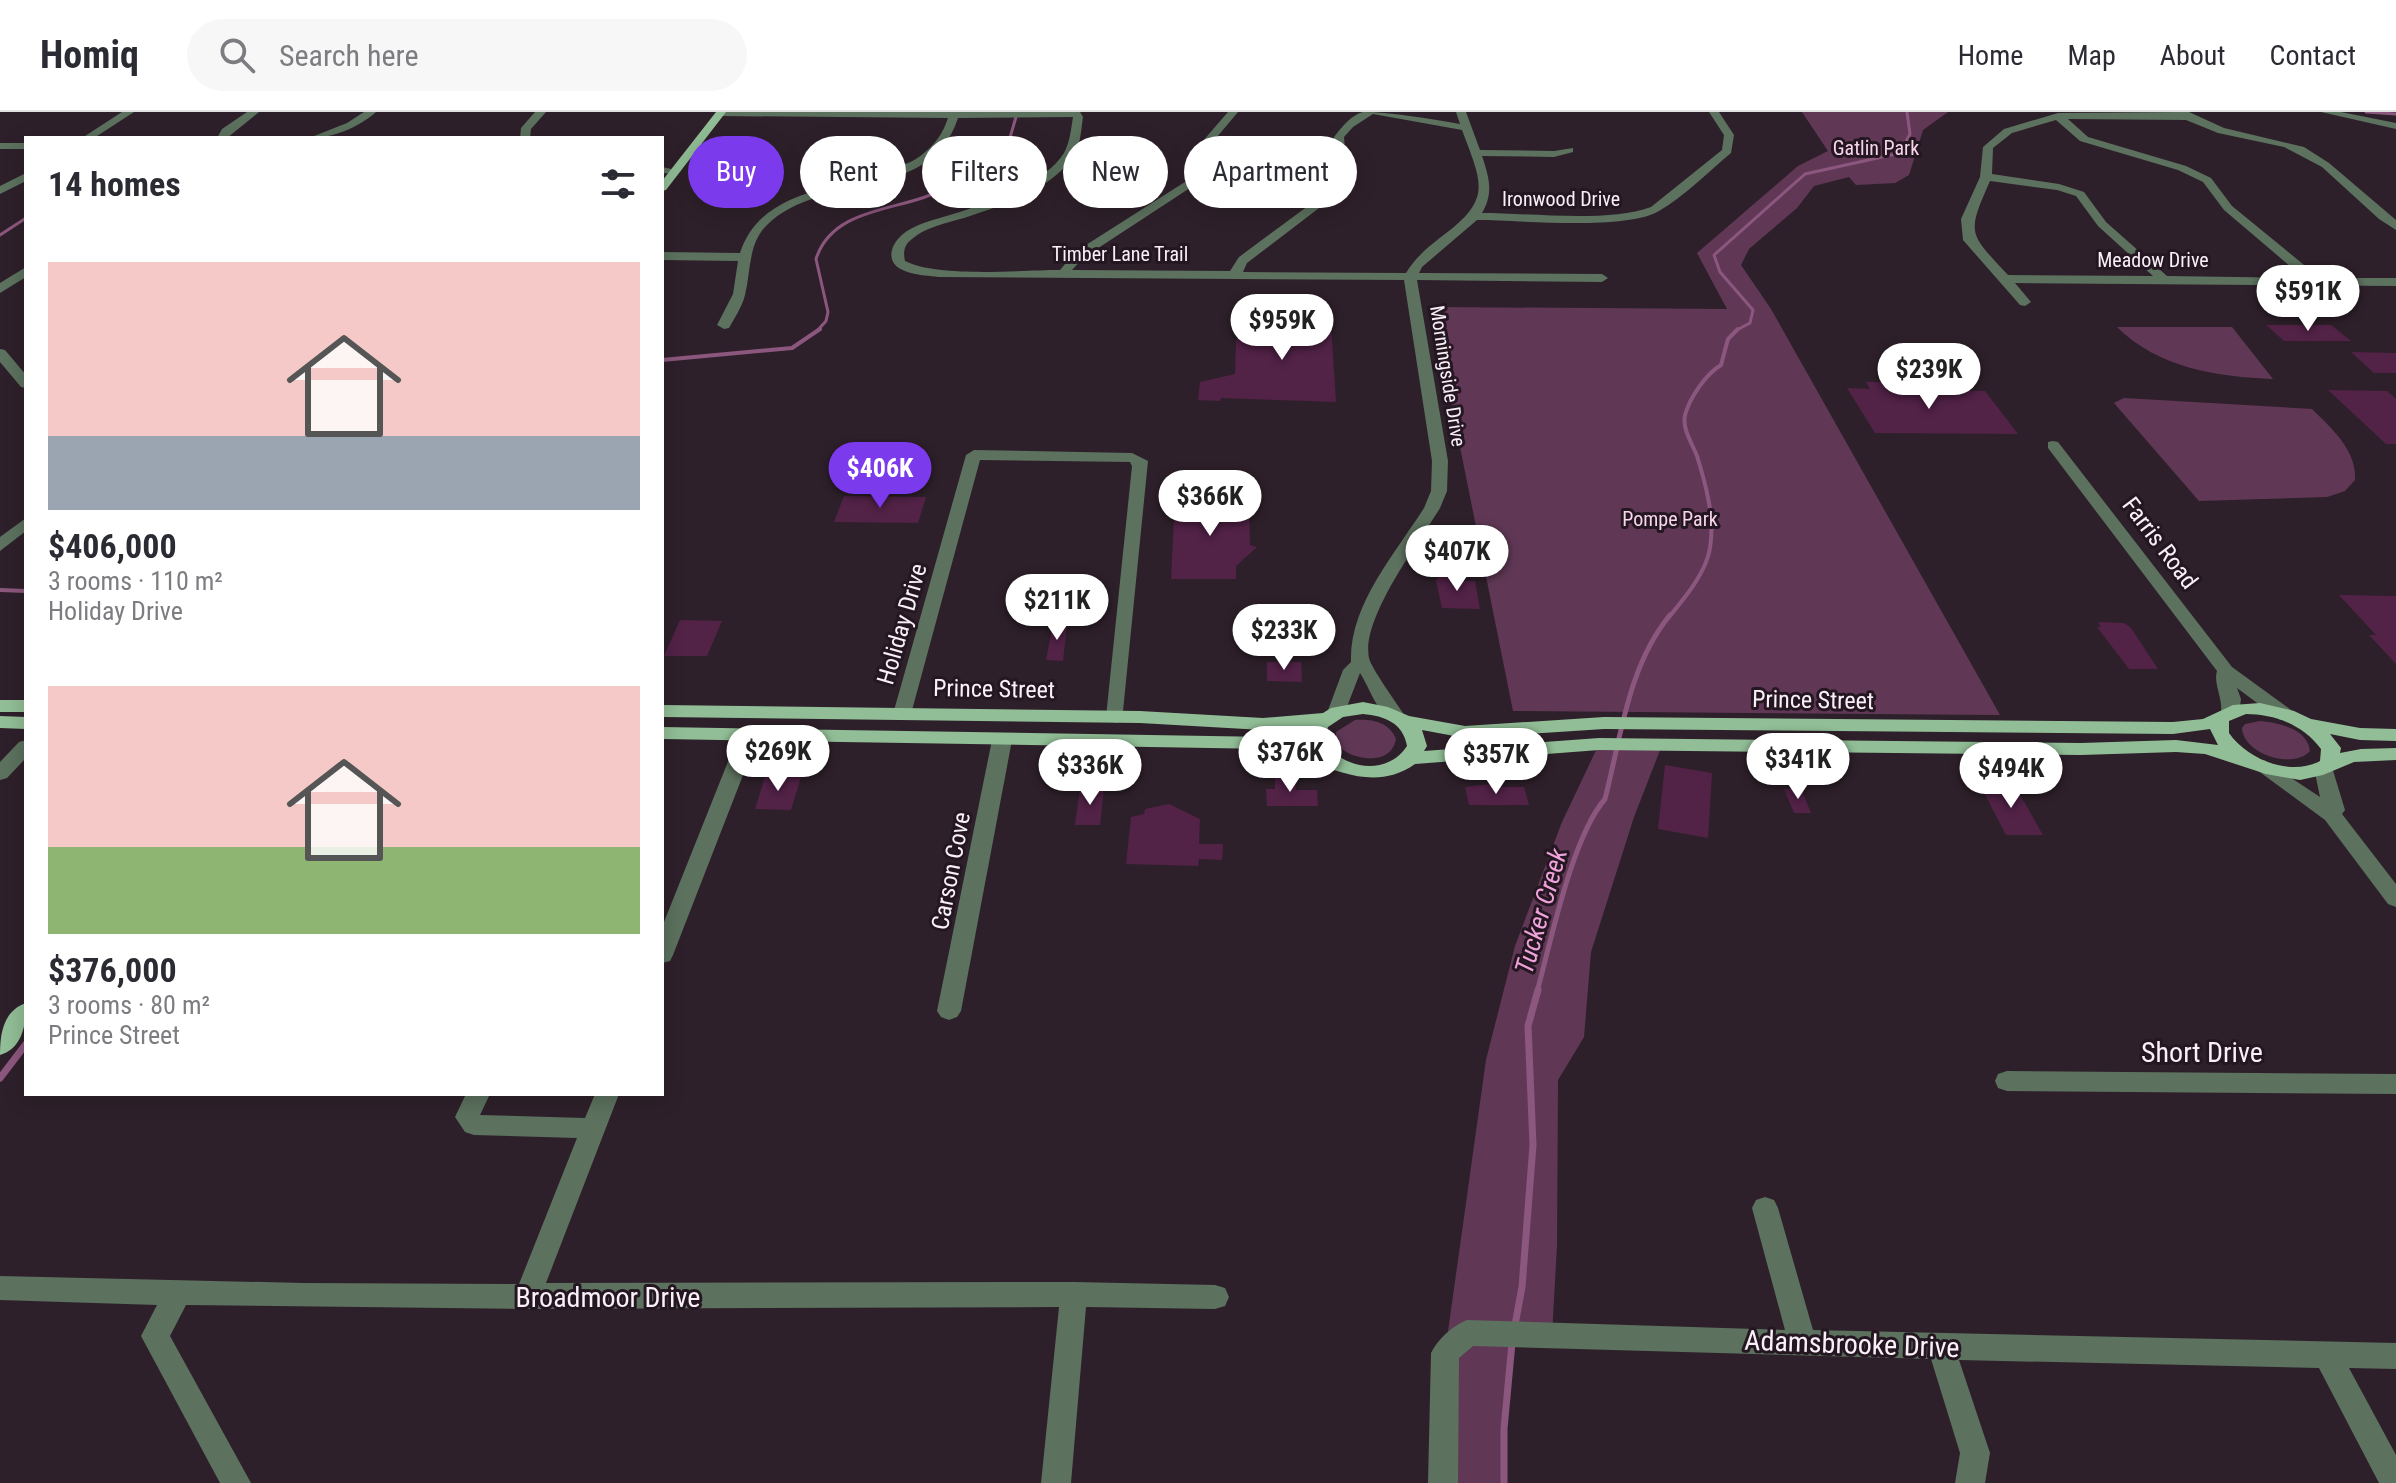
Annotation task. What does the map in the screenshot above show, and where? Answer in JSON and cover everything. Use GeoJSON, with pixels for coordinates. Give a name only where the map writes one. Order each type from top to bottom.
{"type":"FeatureCollection","features":[{"type":"Feature","properties":{"kind":"main road"},"geometry":{"type":"LineString","coordinates":[[664,186],[721,113]]}},
{"type":"Feature","properties":{"kind":"main road"},"geometry":{"type":"LineString","coordinates":[[0,706],[24,706]]}},
{"type":"Feature","properties":{"kind":"main road"},"geometry":{"type":"LineString","coordinates":[[664,733],[1269,743],[1301,749],[1339,766],[1366,772],[1393,768],[1411,758],[1417,739],[1400,718],[1363,708],[1330,716],[1316,730],[1315,742],[1326,759]]}},
{"type":"Feature","properties":{"kind":"main road","name":"Prince Street"},"geometry":{"type":"LineString","coordinates":[[1400,718],[1435,729],[1465,732],[1604,723],[2173,728],[2258,709],[2294,719]]}},
{"type":"Feature","properties":{"kind":"main road","name":"Prince Street"},"geometry":{"type":"LineString","coordinates":[[664,711],[1115,717],[1263,724],[1330,716]]}},
{"type":"Feature","properties":{"kind":"main road"},"geometry":{"type":"LineString","coordinates":[[749,734],[773,722],[853,721],[879,713]]}},
{"type":"Feature","properties":{"kind":"main road"},"geometry":{"type":"LineString","coordinates":[[782,735],[799,727],[864,727],[902,714]]}},
{"type":"Feature","properties":{"kind":"main road"},"geometry":{"type":"LineString","coordinates":[[2225,716],[2218,727],[2222,739],[2256,763]]}},
{"type":"Feature","properties":{"kind":"main road"},"geometry":{"type":"LineString","coordinates":[[1002,740],[1015,728],[1072,726],[1090,717]]}},
{"type":"Feature","properties":{"kind":"main road"},"geometry":{"type":"LineString","coordinates":[[1030,741],[1037,734],[1101,730],[1115,717]]}},
{"type":"Feature","properties":{"kind":"main road"},"geometry":{"type":"LineString","coordinates":[[2294,719],[2337,731],[2396,735]]}},
{"type":"Feature","properties":{"kind":"main road"},"geometry":{"type":"LineString","coordinates":[[2294,719],[2327,741],[2333,754],[2327,766]]}},
{"type":"Feature","properties":{"kind":"main road"},"geometry":{"type":"LineString","coordinates":[[0,722],[24,723]]}},
{"type":"Feature","properties":{"kind":"main road","name":"Prince Street"},"geometry":{"type":"LineString","coordinates":[[1411,758],[1599,744],[2081,749],[2176,746],[2205,748],[2295,773],[2327,766]]}},
{"type":"Feature","properties":{"kind":"main road"},"geometry":{"type":"LineString","coordinates":[[2327,766],[2357,755],[2396,754]]}},
{"type":"Feature","properties":{"kind":"main road"},"geometry":{"type":"LineString","coordinates":[[0,1046],[24,1015]]}},
{"type":"Feature","properties":{"kind":"street"},"geometry":{"type":"LineString","coordinates":[[90,136],[129,112]]}},
{"type":"Feature","properties":{"kind":"street"},"geometry":{"type":"LineString","coordinates":[[223,136],[254,112]]}},
{"type":"Feature","properties":{"kind":"street"},"geometry":{"type":"LineString","coordinates":[[320,136],[351,125],[371,112]]}},
{"type":"Feature","properties":{"kind":"street"},"geometry":{"type":"LineString","coordinates":[[525,136],[526,128],[541,112]]}},
{"type":"Feature","properties":{"kind":"street"},"geometry":{"type":"LineString","coordinates":[[721,113],[1074,112]]}},
{"type":"Feature","properties":{"kind":"street","name":"Timber Lane Trail"},"geometry":{"type":"LineString","coordinates":[[1074,112],[1078,118],[1065,160],[1053,170],[990,204],[912,232],[901,243],[896,257],[903,266],[929,273],[1602,278]]}},
{"type":"Feature","properties":{"kind":"street"},"geometry":{"type":"LineString","coordinates":[[1065,273],[1067,266],[1079,255],[1192,182],[1202,167],[1207,142],[1233,112]]}},
{"type":"Feature","properties":{"kind":"street"},"geometry":{"type":"LineString","coordinates":[[1236,275],[1238,265],[1243,260],[1339,187],[1343,170],[1339,137],[1349,125],[1369,112]]}},
{"type":"Feature","properties":{"kind":"street"},"geometry":{"type":"LineString","coordinates":[[1376,112],[1466,128]]}},
{"type":"Feature","properties":{"kind":"street"},"geometry":{"type":"LineString","coordinates":[[1461,112],[1485,194],[1473,216]]}},
{"type":"Feature","properties":{"kind":"street","name":"Ironwood Drive"},"geometry":{"type":"LineString","coordinates":[[1473,216],[1613,218],[1649,213],[1727,151],[1729,135],[1714,112]]}},
{"type":"Feature","properties":{"kind":"street"},"geometry":{"type":"LineString","coordinates":[[2326,112],[2396,126]]}},
{"type":"Feature","properties":{"kind":"street"},"geometry":{"type":"LineString","coordinates":[[906,166],[938,147],[955,113]]}},
{"type":"Feature","properties":{"kind":"street"},"geometry":{"type":"LineString","coordinates":[[2025,302],[1969,240],[1967,219],[1986,177],[1988,147],[2008,131],[2058,116],[2185,114],[2211,127],[2298,148],[2328,165],[2380,215],[2396,226]]}},
{"type":"Feature","properties":{"kind":"street"},"geometry":{"type":"LineString","coordinates":[[2058,116],[2084,139],[2182,168],[2207,180],[2228,208],[2316,281]]}},
{"type":"Feature","properties":{"kind":"street"},"geometry":{"type":"LineString","coordinates":[[0,146],[24,146]]}},
{"type":"Feature","properties":{"kind":"street"},"geometry":{"type":"LineString","coordinates":[[1474,153],[1554,154],[1569,150]]}},
{"type":"Feature","properties":{"kind":"street"},"geometry":{"type":"LineString","coordinates":[[664,170],[676,171]]}},
{"type":"Feature","properties":{"kind":"street"},"geometry":{"type":"LineString","coordinates":[[0,191],[24,177]]}},
{"type":"Feature","properties":{"kind":"street"},"geometry":{"type":"LineString","coordinates":[[1986,177],[2059,187],[2080,194],[2102,224],[2164,280]]}},
{"type":"Feature","properties":{"kind":"street"},"geometry":{"type":"LineString","coordinates":[[724,325],[737,301],[744,257],[759,226],[779,211],[800,204]]}},
{"type":"Feature","properties":{"kind":"street"},"geometry":{"type":"LineString","coordinates":[[2380,215],[2396,215]]}},
{"type":"Feature","properties":{"kind":"street","name":"Morningside Drive"},"geometry":{"type":"LineString","coordinates":[[1330,716],[1352,670],[1360,663],[1359,638],[1366,615],[1439,491],[1440,461],[1410,277],[1420,260],[1473,216]]}},
{"type":"Feature","properties":{"kind":"street"},"geometry":{"type":"LineString","coordinates":[[664,256],[744,257]]}},
{"type":"Feature","properties":{"kind":"street","name":"Meadow Drive"},"geometry":{"type":"LineString","coordinates":[[2006,279],[2396,282]]}},
{"type":"Feature","properties":{"kind":"street"},"geometry":{"type":"LineString","coordinates":[[0,289],[13,280]]}},
{"type":"Feature","properties":{"kind":"street"},"geometry":{"type":"LineString","coordinates":[[0,353],[24,382]]}},
{"type":"Feature","properties":{"kind":"street","name":"Farris Road"},"geometry":{"type":"LineString","coordinates":[[2053,445],[2226,671],[2294,719]]}},
{"type":"Feature","properties":{"kind":"street","name":"Holiday Drive"},"geometry":{"type":"LineString","coordinates":[[902,714],[974,455],[1136,459],[1140,466],[1115,717]]}},
{"type":"Feature","properties":{"kind":"street"},"geometry":{"type":"LineString","coordinates":[[0,527],[24,526]]}},
{"type":"Feature","properties":{"kind":"street"},"geometry":{"type":"LineString","coordinates":[[0,546],[24,526]]}},
{"type":"Feature","properties":{"kind":"street"},"geometry":{"type":"LineString","coordinates":[[1360,663],[1369,671],[1383,701],[1400,718]]}},
{"type":"Feature","properties":{"kind":"street"},"geometry":{"type":"LineString","coordinates":[[2225,716],[2232,699],[2224,677],[2226,671]]}},
{"type":"Feature","properties":{"kind":"street"},"geometry":{"type":"LineString","coordinates":[[664,950],[749,734]]}},
{"type":"Feature","properties":{"kind":"street","name":"Carson Cove"},"geometry":{"type":"LineString","coordinates":[[949,1011],[1002,740]]}},
{"type":"Feature","properties":{"kind":"street"},"geometry":{"type":"LineString","coordinates":[[0,774],[24,748]]}},
{"type":"Feature","properties":{"kind":"street"},"geometry":{"type":"LineString","coordinates":[[2256,763],[2332,815],[2396,899]]}},
{"type":"Feature","properties":{"kind":"street"},"geometry":{"type":"LineString","coordinates":[[2327,766],[2327,788],[2335,810],[2332,815]]}},
{"type":"Feature","properties":{"kind":"street","name":"Short Drive"},"geometry":{"type":"LineString","coordinates":[[2007,1081],[2396,1084]]}},
{"type":"Feature","properties":{"kind":"street"},"geometry":{"type":"LineString","coordinates":[[477,1096],[467,1117],[474,1125],[594,1128]]}},
{"type":"Feature","properties":{"kind":"street"},"geometry":{"type":"LineString","coordinates":[[527,1297],[606,1096]]}},
{"type":"Feature","properties":{"kind":"street"},"geometry":{"type":"LineString","coordinates":[[1765,1208],[1802,1341]]}},
{"type":"Feature","properties":{"kind":"street","name":"Broadmoor Drive"},"geometry":{"type":"LineString","coordinates":[[0,1288],[177,1295],[1074,1294],[1215,1297]]}},
{"type":"Feature","properties":{"kind":"street"},"geometry":{"type":"LineString","coordinates":[[1056,1483],[1074,1294]]}},
{"type":"Feature","properties":{"kind":"street"},"geometry":{"type":"LineString","coordinates":[[177,1295],[155,1336],[236,1483]]}},
{"type":"Feature","properties":{"kind":"street","name":"Adamsbrooke Drive"},"geometry":{"type":"LineString","coordinates":[[1443,1483],[1445,1353],[1467,1333],[1802,1341],[1941,1348],[2396,1356]]}},
{"type":"Feature","properties":{"kind":"street"},"geometry":{"type":"LineString","coordinates":[[1941,1348],[1975,1453],[1970,1483]]}},
{"type":"Feature","properties":{"kind":"street"},"geometry":{"type":"LineString","coordinates":[[2327,1355],[2395,1483]]}},
{"type":"Feature","properties":{"kind":"green space","name":"Pompe Park"},"geometry":{"type":"Polygon","coordinates":[[[1802,112],[1948,112],[1923,130],[1909,175],[1895,183],[1856,185],[1849,177],[1814,186],[1797,208],[1749,249],[1741,265],[1771,309],[2000,715],[1513,711],[1432,307],[1727,309],[1697,253],[1798,166],[1828,151],[1802,112]]]}},
{"type":"Feature","properties":{"kind":"green space"},"geometry":{"type":"Polygon","coordinates":[[[2117,327],[2232,327],[2273,379],[2231,376],[2190,368],[2151,352],[2117,327]]]}},
{"type":"Feature","properties":{"kind":"green space"},"geometry":{"type":"Polygon","coordinates":[[[2124,398],[2312,409],[2347,449],[2355,469],[2355,480],[2345,491],[2327,497],[2199,501],[2114,403],[2124,398]]]}},
{"type":"Feature","properties":{"kind":"green space"},"geometry":{"type":"Polygon","coordinates":[[[1355,720],[1384,725],[1396,739],[1393,748],[1387,754],[1370,758],[1343,750],[1336,744],[1336,732],[1355,720]]]}},
{"type":"Feature","properties":{"kind":"green space"},"geometry":{"type":"Polygon","coordinates":[[[2260,721],[2298,732],[2308,743],[2310,751],[2292,759],[2259,752],[2245,737],[2242,728],[2245,724],[2260,721]]]}},
{"type":"Feature","properties":{"kind":"green space"},"geometry":{"type":"Polygon","coordinates":[[[1599,744],[1662,745],[1634,817],[1591,952],[1584,1037],[1558,1080],[1557,1245],[1552,1335],[1516,1334],[1504,1429],[1504,1483],[1443,1483],[1445,1353],[1486,1060],[1515,946],[1562,822],[1599,744]]]}},
{"type":"Feature","properties":{"kind":"building"},"geometry":{"type":"Polygon","coordinates":[[[1330,310],[1336,402],[1198,400],[1200,382],[1235,374],[1236,340],[1289,311],[1330,310]]]}},
{"type":"Feature","properties":{"kind":"building"},"geometry":{"type":"Polygon","coordinates":[[[2266,325],[2331,325],[2351,341],[2284,341],[2266,325]]]}},
{"type":"Feature","properties":{"kind":"building"},"geometry":{"type":"Polygon","coordinates":[[[2351,352],[2396,353],[2396,373],[2374,373],[2351,352]]]}},
{"type":"Feature","properties":{"kind":"building"},"geometry":{"type":"Polygon","coordinates":[[[1866,382],[1903,382],[1917,390],[1985,391],[2018,434],[1875,433],[1847,388],[1870,389],[1866,382]]]}},
{"type":"Feature","properties":{"kind":"building"},"geometry":{"type":"Polygon","coordinates":[[[2328,390],[2387,391],[2396,399],[2396,444],[2386,444],[2328,390]]]}},
{"type":"Feature","properties":{"kind":"building"},"geometry":{"type":"Polygon","coordinates":[[[844,496],[926,497],[918,523],[834,522],[844,496]]]}},
{"type":"Feature","properties":{"kind":"building"},"geometry":{"type":"Polygon","coordinates":[[[1175,499],[1249,500],[1250,545],[1257,547],[1236,566],[1236,579],[1171,579],[1175,499]]]}},
{"type":"Feature","properties":{"kind":"building"},"geometry":{"type":"Polygon","coordinates":[[[1440,573],[1459,577],[1460,581],[1475,581],[1480,609],[1442,608],[1436,581],[1440,573]]]}},
{"type":"Feature","properties":{"kind":"building"},"geometry":{"type":"Polygon","coordinates":[[[2339,595],[2396,596],[2396,664],[2369,635],[2376,635],[2339,595]]]}},
{"type":"Feature","properties":{"kind":"building"},"geometry":{"type":"Polygon","coordinates":[[[680,620],[722,621],[707,656],[664,656],[680,620]]]}},
{"type":"Feature","properties":{"kind":"building"},"geometry":{"type":"Polygon","coordinates":[[[2098,622],[2124,623],[2131,628],[2158,669],[2129,669],[2097,627],[2101,627],[2098,622]]]}},
{"type":"Feature","properties":{"kind":"building"},"geometry":{"type":"Polygon","coordinates":[[[1053,623],[1067,623],[1063,661],[1046,660],[1053,623]]]}},
{"type":"Feature","properties":{"kind":"building"},"geometry":{"type":"Polygon","coordinates":[[[1267,662],[1301,662],[1302,682],[1267,681],[1267,662]]]}},
{"type":"Feature","properties":{"kind":"building"},"geometry":{"type":"Polygon","coordinates":[[[1665,765],[1712,773],[1708,838],[1658,829],[1665,765]]]}},
{"type":"Feature","properties":{"kind":"building"},"geometry":{"type":"Polygon","coordinates":[[[765,777],[801,777],[791,810],[755,809],[765,777]]]}},
{"type":"Feature","properties":{"kind":"building"},"geometry":{"type":"Polygon","coordinates":[[[1275,777],[1295,777],[1296,790],[1317,790],[1318,806],[1267,806],[1266,789],[1275,789],[1275,777]]]}},
{"type":"Feature","properties":{"kind":"building"},"geometry":{"type":"Polygon","coordinates":[[[1979,783],[2014,784],[2043,835],[2006,835],[1979,783]]]}},
{"type":"Feature","properties":{"kind":"building"},"geometry":{"type":"Polygon","coordinates":[[[1491,784],[1492,787],[1524,787],[1529,805],[1469,805],[1465,787],[1491,784]]]}},
{"type":"Feature","properties":{"kind":"building"},"geometry":{"type":"Polygon","coordinates":[[[1080,788],[1104,788],[1100,825],[1075,825],[1080,788]]]}},
{"type":"Feature","properties":{"kind":"building"},"geometry":{"type":"Polygon","coordinates":[[[1784,789],[1801,789],[1811,813],[1794,813],[1784,789]]]}},
{"type":"Feature","properties":{"kind":"building"},"geometry":{"type":"Polygon","coordinates":[[[1169,804],[1200,819],[1199,844],[1223,844],[1222,860],[1199,859],[1198,866],[1126,864],[1131,817],[1144,814],[1145,809],[1169,804]]]}},
{"type":"Feature","properties":{"kind":"waterway","name":"Tucker Creek"},"geometry":{"type":"LineString","coordinates":[[1737,330],[1750,323],[1753,310],[1720,272],[1714,255],[1805,174],[1900,153],[1910,134],[1907,112]]}},
{"type":"Feature","properties":{"kind":"waterway"},"geometry":{"type":"LineString","coordinates":[[2366,112],[2396,114]]}},
{"type":"Feature","properties":{"kind":"waterway"},"geometry":{"type":"LineString","coordinates":[[817,331],[826,321],[828,312],[816,259],[823,243],[834,231],[862,216],[946,189],[1004,158],[1016,117]]}},
{"type":"Feature","properties":{"kind":"waterway"},"geometry":{"type":"LineString","coordinates":[[0,235],[24,219]]}},
{"type":"Feature","properties":{"kind":"waterway"},"geometry":{"type":"LineString","coordinates":[[664,360],[792,348],[820,329]]}},
{"type":"Feature","properties":{"kind":"waterway","name":"Tucker Creek"},"geometry":{"type":"LineString","coordinates":[[1669,617],[1699,576],[1708,557],[1711,537],[1706,490],[1686,431],[1685,415],[1699,387],[1721,365],[1728,339],[1737,330]]}},
{"type":"Feature","properties":{"kind":"waterway"},"geometry":{"type":"LineString","coordinates":[[0,590],[24,591]]}},
{"type":"Feature","properties":{"kind":"waterway","name":"Tucker Creek"},"geometry":{"type":"LineString","coordinates":[[1537,992],[1573,863],[1582,838],[1605,799],[1635,679],[1656,635],[1670,615]]}},
{"type":"Feature","properties":{"kind":"waterway","name":"Tucker Creek"},"geometry":{"type":"LineString","coordinates":[[1515,1325],[1522,1287],[1533,1145],[1528,1026],[1538,990]]}},
{"type":"Feature","properties":{"kind":"waterway"},"geometry":{"type":"LineString","coordinates":[[0,1078],[24,1047]]}},
{"type":"Feature","properties":{"kind":"waterway","name":"Tucker Creek"},"geometry":{"type":"LineString","coordinates":[[1504,1483],[1504,1429],[1512,1343]]}},
{"type":"Feature","properties":{"kind":"park label","name":"Gatlin Park"},"geometry":{"type":"Point","coordinates":[1876,148]}}]}
